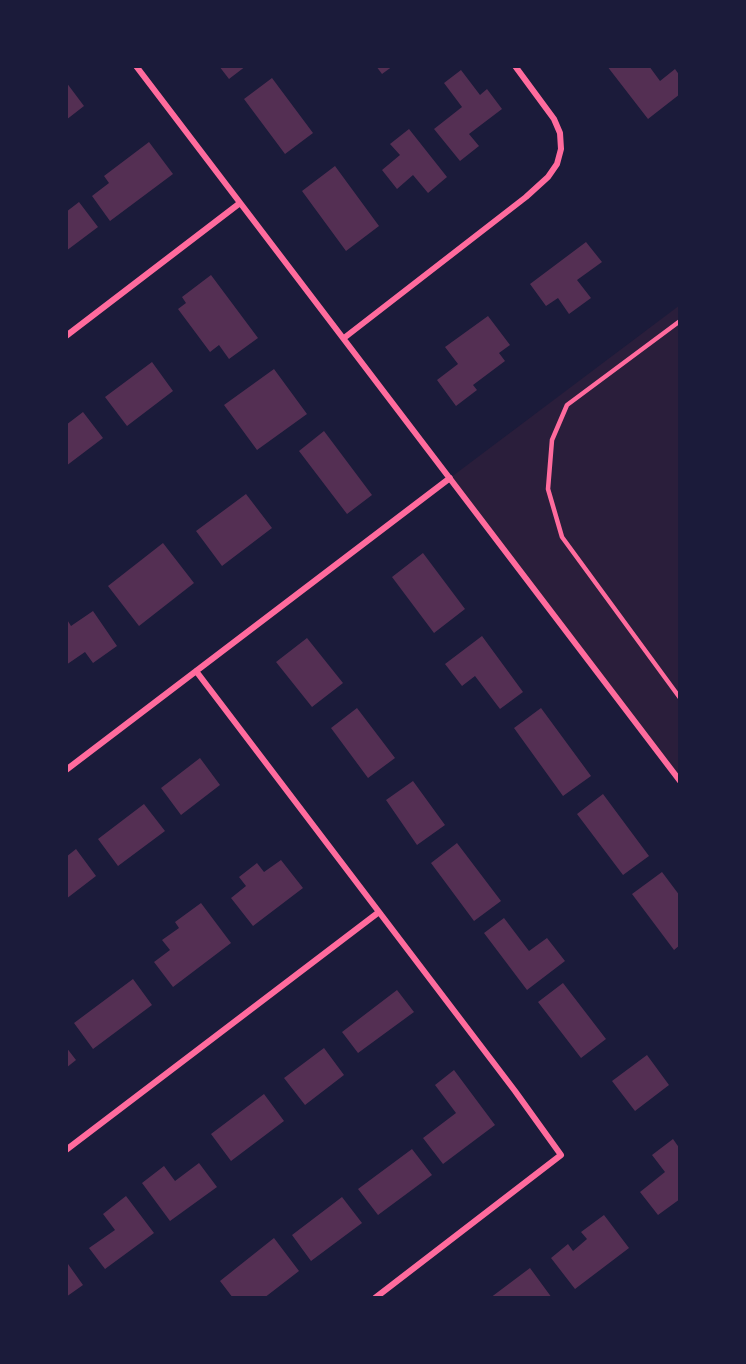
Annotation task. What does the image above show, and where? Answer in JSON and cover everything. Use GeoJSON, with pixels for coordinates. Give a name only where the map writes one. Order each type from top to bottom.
{"type":"FeatureCollection","features":[{"type":"Feature","properties":{"kind":"street"},"geometry":{"type":"LineString","coordinates":[[136,66],[680,781]]}},
{"type":"Feature","properties":{"kind":"street"},"geometry":{"type":"LineString","coordinates":[[344,338],[526,197],[548,177],[557,164],[561,149],[560,133],[554,118],[515,66]]}},
{"type":"Feature","properties":{"kind":"street"},"geometry":{"type":"LineString","coordinates":[[66,336],[240,203]]}},
{"type":"Feature","properties":{"kind":"street"},"geometry":{"type":"LineString","coordinates":[[66,770],[450,478]]}},
{"type":"Feature","properties":{"kind":"street"},"geometry":{"type":"LineString","coordinates":[[196,671],[515,1091],[561,1155],[375,1298]]}},
{"type":"Feature","properties":{"kind":"street"},"geometry":{"type":"LineString","coordinates":[[66,1150],[379,912]]}},
{"type":"Feature","properties":{"kind":"lane"},"geometry":{"type":"LineString","coordinates":[[680,321],[567,405],[552,441],[548,489],[562,537],[680,698]]}},
{"type":"Feature","properties":{"kind":"shaded area"},"geometry":{"type":"Polygon","coordinates":[[[680,305],[680,781],[450,478],[680,305]]]}},
{"type":"Feature","properties":{"kind":"building"},"geometry":{"type":"Polygon","coordinates":[[[219,66],[246,66],[229,79],[219,66]]]}},
{"type":"Feature","properties":{"kind":"building"},"geometry":{"type":"Polygon","coordinates":[[[376,66],[393,66],[382,74],[376,66]]]}},
{"type":"Feature","properties":{"kind":"building"},"geometry":{"type":"Polygon","coordinates":[[[607,66],[649,66],[660,81],[675,69],[680,76],[680,94],[648,119],[607,66]]]}},
{"type":"Feature","properties":{"kind":"building"},"geometry":{"type":"Polygon","coordinates":[[[461,70],[480,95],[487,89],[502,109],[469,134],[479,146],[460,161],[434,129],[462,107],[444,83],[461,70]]]}},
{"type":"Feature","properties":{"kind":"building"},"geometry":{"type":"Polygon","coordinates":[[[272,78],[313,133],[285,154],[244,99],[272,78]]]}},
{"type":"Feature","properties":{"kind":"building"},"geometry":{"type":"Polygon","coordinates":[[[66,82],[84,106],[66,120],[66,82]]]}},
{"type":"Feature","properties":{"kind":"building"},"geometry":{"type":"Polygon","coordinates":[[[409,129],[447,177],[428,193],[413,175],[397,189],[382,170],[400,155],[390,144],[409,129]]]}},
{"type":"Feature","properties":{"kind":"building"},"geometry":{"type":"Polygon","coordinates":[[[149,142],[173,174],[110,221],[92,196],[109,183],[104,176],[149,142]]]}},
{"type":"Feature","properties":{"kind":"building"},"geometry":{"type":"Polygon","coordinates":[[[335,166],[379,226],[346,251],[302,191],[335,166]]]}},
{"type":"Feature","properties":{"kind":"building"},"geometry":{"type":"Polygon","coordinates":[[[79,202],[98,227],[66,251],[66,212],[79,202]]]}},
{"type":"Feature","properties":{"kind":"building"},"geometry":{"type":"Polygon","coordinates":[[[586,242],[602,262],[577,280],[591,298],[569,314],[558,298],[546,306],[530,284],[586,242]]]}},
{"type":"Feature","properties":{"kind":"building"},"geometry":{"type":"Polygon","coordinates":[[[211,275],[258,338],[229,359],[219,345],[210,352],[178,309],[186,303],[182,297],[211,275]]]}},
{"type":"Feature","properties":{"kind":"building"},"geometry":{"type":"Polygon","coordinates":[[[488,316],[510,345],[499,353],[505,361],[473,385],[477,390],[456,406],[437,380],[458,364],[445,347],[488,316]]]}},
{"type":"Feature","properties":{"kind":"building"},"geometry":{"type":"Polygon","coordinates":[[[152,362],[173,391],[127,426],[105,397],[152,362]]]}},
{"type":"Feature","properties":{"kind":"building"},"geometry":{"type":"Polygon","coordinates":[[[274,369],[307,414],[257,450],[224,405],[274,369]]]}},
{"type":"Feature","properties":{"kind":"building"},"geometry":{"type":"Polygon","coordinates":[[[83,412],[103,438],[66,466],[66,425],[83,412]]]}},
{"type":"Feature","properties":{"kind":"building"},"geometry":{"type":"Polygon","coordinates":[[[324,431],[372,495],[347,514],[299,451],[324,431]]]}},
{"type":"Feature","properties":{"kind":"building"},"geometry":{"type":"Polygon","coordinates":[[[246,494],[272,528],[222,566],[196,531],[246,494]]]}},
{"type":"Feature","properties":{"kind":"building"},"geometry":{"type":"Polygon","coordinates":[[[163,543],[194,583],[139,626],[108,586],[163,543]]]}},
{"type":"Feature","properties":{"kind":"building"},"geometry":{"type":"Polygon","coordinates":[[[423,553],[465,609],[434,633],[392,577],[423,553]]]}},
{"type":"Feature","properties":{"kind":"building"},"geometry":{"type":"Polygon","coordinates":[[[93,611],[117,646],[93,663],[85,652],[66,665],[66,618],[71,626],[93,611]]]}},
{"type":"Feature","properties":{"kind":"building"},"geometry":{"type":"Polygon","coordinates":[[[482,636],[523,692],[500,709],[475,676],[462,686],[445,664],[482,636]]]}},
{"type":"Feature","properties":{"kind":"building"},"geometry":{"type":"Polygon","coordinates":[[[307,638],[343,683],[312,707],[276,662],[307,638]]]}},
{"type":"Feature","properties":{"kind":"building"},"geometry":{"type":"Polygon","coordinates":[[[357,708],[395,758],[368,778],[331,728],[357,708]]]}},
{"type":"Feature","properties":{"kind":"building"},"geometry":{"type":"Polygon","coordinates":[[[541,708],[591,776],[563,796],[514,728],[541,708]]]}},
{"type":"Feature","properties":{"kind":"building"},"geometry":{"type":"Polygon","coordinates":[[[200,758],[220,785],[181,815],[161,788],[200,758]]]}},
{"type":"Feature","properties":{"kind":"building"},"geometry":{"type":"Polygon","coordinates":[[[413,781],[445,825],[417,845],[386,800],[413,781]]]}},
{"type":"Feature","properties":{"kind":"building"},"geometry":{"type":"Polygon","coordinates":[[[603,794],[649,856],[623,875],[577,814],[603,794]]]}},
{"type":"Feature","properties":{"kind":"building"},"geometry":{"type":"Polygon","coordinates":[[[144,804],[165,831],[118,866],[98,839],[144,804]]]}},
{"type":"Feature","properties":{"kind":"building"},"geometry":{"type":"Polygon","coordinates":[[[457,843],[501,901],[474,921],[431,863],[457,843]]]}},
{"type":"Feature","properties":{"kind":"building"},"geometry":{"type":"Polygon","coordinates":[[[76,849],[96,876],[66,899],[66,857],[76,849]]]}},
{"type":"Feature","properties":{"kind":"building"},"geometry":{"type":"Polygon","coordinates":[[[281,860],[303,888],[253,926],[231,898],[246,886],[239,877],[257,863],[264,872],[281,860]]]}},
{"type":"Feature","properties":{"kind":"building"},"geometry":{"type":"Polygon","coordinates":[[[662,872],[680,896],[680,945],[674,950],[632,894],[662,872]]]}},
{"type":"Feature","properties":{"kind":"building"},"geometry":{"type":"Polygon","coordinates":[[[201,903],[231,943],[173,987],[154,962],[170,950],[162,940],[179,928],[175,922],[201,903]]]}},
{"type":"Feature","properties":{"kind":"building"},"geometry":{"type":"Polygon","coordinates":[[[504,918],[529,951],[547,938],[565,961],[527,990],[484,933],[504,918]]]}},
{"type":"Feature","properties":{"kind":"building"},"geometry":{"type":"Polygon","coordinates":[[[133,979],[152,1005],[93,1049],[74,1023],[133,979]]]}},
{"type":"Feature","properties":{"kind":"building"},"geometry":{"type":"Polygon","coordinates":[[[563,983],[606,1039],[581,1058],[538,1002],[563,983]]]}},
{"type":"Feature","properties":{"kind":"building"},"geometry":{"type":"Polygon","coordinates":[[[397,990],[414,1012],[358,1053],[342,1032],[397,990]]]}},
{"type":"Feature","properties":{"kind":"building"},"geometry":{"type":"Polygon","coordinates":[[[66,1047],[76,1060],[66,1068],[66,1047]]]}},
{"type":"Feature","properties":{"kind":"building"},"geometry":{"type":"Polygon","coordinates":[[[324,1048],[344,1075],[305,1105],[284,1078],[324,1048]]]}},
{"type":"Feature","properties":{"kind":"building"},"geometry":{"type":"Polygon","coordinates":[[[647,1055],[669,1085],[635,1111],[612,1081],[647,1055]]]}},
{"type":"Feature","properties":{"kind":"building"},"geometry":{"type":"Polygon","coordinates":[[[454,1070],[495,1125],[443,1164],[423,1138],[456,1113],[435,1085],[454,1070]]]}},
{"type":"Feature","properties":{"kind":"building"},"geometry":{"type":"Polygon","coordinates":[[[264,1094],[284,1121],[231,1161],[211,1134],[264,1094]]]}},
{"type":"Feature","properties":{"kind":"building"},"geometry":{"type":"Polygon","coordinates":[[[673,1139],[680,1149],[680,1199],[658,1215],[640,1192],[665,1172],[652,1155],[673,1139]]]}},
{"type":"Feature","properties":{"kind":"building"},"geometry":{"type":"Polygon","coordinates":[[[412,1149],[432,1175],[378,1215],[358,1189],[412,1149]]]}},
{"type":"Feature","properties":{"kind":"building"},"geometry":{"type":"Polygon","coordinates":[[[199,1163],[217,1187],[170,1221],[142,1183],[164,1166],[175,1181],[199,1163]]]}},
{"type":"Feature","properties":{"kind":"building"},"geometry":{"type":"Polygon","coordinates":[[[126,1196],[154,1233],[105,1269],[89,1248],[115,1230],[103,1214],[126,1196]]]}},
{"type":"Feature","properties":{"kind":"building"},"geometry":{"type":"Polygon","coordinates":[[[342,1197],[362,1223],[311,1261],[292,1235],[342,1197]]]}},
{"type":"Feature","properties":{"kind":"building"},"geometry":{"type":"Polygon","coordinates":[[[604,1215],[629,1248],[575,1289],[551,1258],[568,1244],[573,1251],[587,1239],[581,1232],[604,1215]]]}},
{"type":"Feature","properties":{"kind":"building"},"geometry":{"type":"Polygon","coordinates":[[[274,1238],[299,1271],[264,1298],[233,1298],[220,1281],[274,1238]]]}},
{"type":"Feature","properties":{"kind":"building"},"geometry":{"type":"Polygon","coordinates":[[[68,1264],[83,1285],[66,1297],[66,1265],[68,1264]]]}},
{"type":"Feature","properties":{"kind":"building"},"geometry":{"type":"Polygon","coordinates":[[[530,1268],[552,1298],[490,1298],[530,1268]]]}}]}
